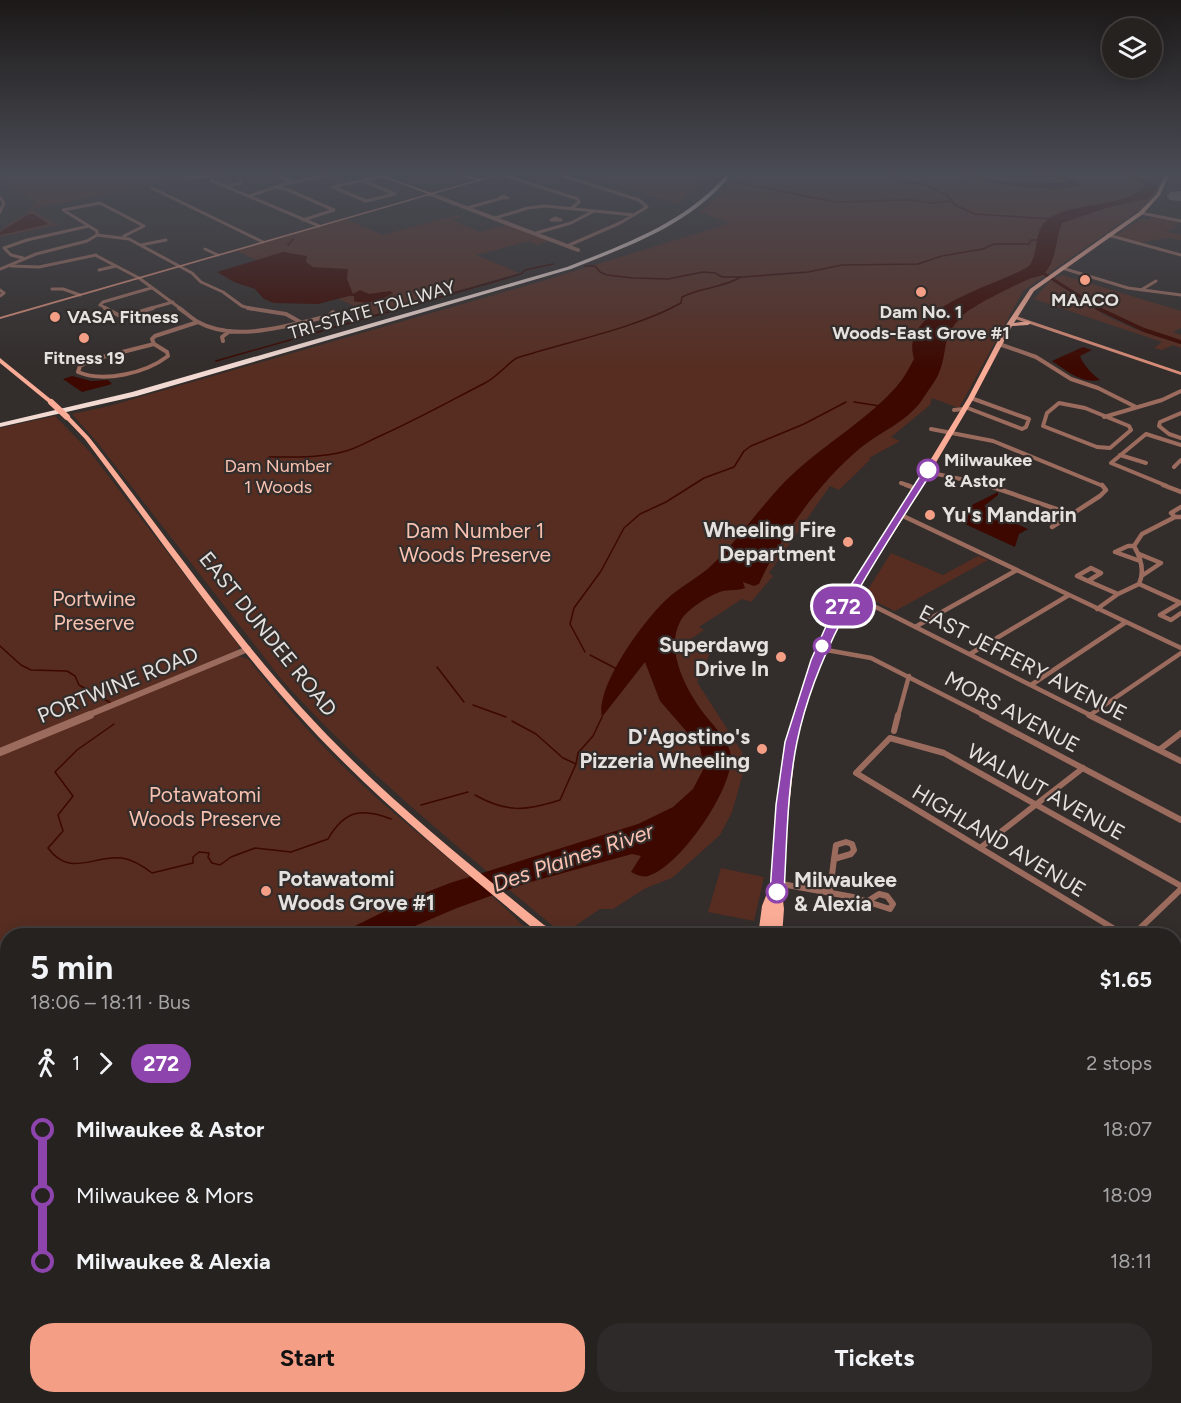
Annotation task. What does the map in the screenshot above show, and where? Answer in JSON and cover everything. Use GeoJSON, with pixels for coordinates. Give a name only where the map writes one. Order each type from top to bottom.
{"type":"FeatureCollection","features":[{"type":"Feature","properties":{"kind":"highway","name":"TRI-STATE TOLLWAY"},"geometry":{"type":"LineString","coordinates":[[0,419],[150,384],[560,265],[626,238]]}},
{"type":"Feature","properties":{"kind":"highway","name":"TRI-STATE TOLLWAY"},"geometry":{"type":"LineString","coordinates":[[0,425],[134,394],[517,284],[607,253],[636,238]]}},
{"type":"Feature","properties":{"kind":"main road"},"geometry":{"type":"LineString","coordinates":[[0,318],[275,238]]}},
{"type":"Feature","properties":{"kind":"main road"},"geometry":{"type":"LineString","coordinates":[[777,928],[779,909],[776,883],[791,742],[800,707],[821,649],[850,594],[901,516],[927,472],[934,455],[971,398],[1009,325],[1032,290],[1103,238]]}},
{"type":"Feature","properties":{"kind":"main road"},"geometry":{"type":"LineString","coordinates":[[1014,317],[1181,373]]}},
{"type":"Feature","properties":{"kind":"main road"},"geometry":{"type":"LineString","coordinates":[[1014,317],[1181,373]]}},
{"type":"Feature","properties":{"kind":"main road"},"geometry":{"type":"LineString","coordinates":[[1009,325],[1028,323]]}},
{"type":"Feature","properties":{"kind":"main road","name":"EAST DUNDEE ROAD"},"geometry":{"type":"LineString","coordinates":[[0,360],[67,417],[118,477],[248,650],[298,709],[372,783],[538,928]]}},
{"type":"Feature","properties":{"kind":"main road"},"geometry":{"type":"LineString","coordinates":[[765,928],[767,906],[776,883]]}},
{"type":"Feature","properties":{"kind":"street"},"geometry":{"type":"LineString","coordinates":[[0,246],[37,238]]}},
{"type":"Feature","properties":{"kind":"street"},"geometry":{"type":"LineString","coordinates":[[0,269],[24,258],[91,238]]}},
{"type":"Feature","properties":{"kind":"street"},"geometry":{"type":"LineString","coordinates":[[125,238],[179,266],[242,306],[257,311],[286,314],[302,323]]}},
{"type":"Feature","properties":{"kind":"street"},"geometry":{"type":"LineString","coordinates":[[256,238],[263,242]]}},
{"type":"Feature","properties":{"kind":"street"},"geometry":{"type":"LineString","coordinates":[[548,238],[578,250]]}},
{"type":"Feature","properties":{"kind":"street"},"geometry":{"type":"LineString","coordinates":[[567,246],[586,238]]}},
{"type":"Feature","properties":{"kind":"street"},"geometry":{"type":"LineString","coordinates":[[1121,238],[1181,255]]}},
{"type":"Feature","properties":{"kind":"street"},"geometry":{"type":"LineString","coordinates":[[141,245],[166,240]]}},
{"type":"Feature","properties":{"kind":"street"},"geometry":{"type":"LineString","coordinates":[[5,246],[3,250],[11,255],[24,258]]}},
{"type":"Feature","properties":{"kind":"street"},"geometry":{"type":"LineString","coordinates":[[205,249],[218,255]]}},
{"type":"Feature","properties":{"kind":"street"},"geometry":{"type":"LineString","coordinates":[[9,266],[39,267],[96,255],[139,278],[198,322],[230,331],[265,331],[302,323],[333,312]]}},
{"type":"Feature","properties":{"kind":"street"},"geometry":{"type":"LineString","coordinates":[[99,270],[116,266]]}},
{"type":"Feature","properties":{"kind":"street"},"geometry":{"type":"LineString","coordinates":[[39,267],[39,273]]}},
{"type":"Feature","properties":{"kind":"street"},"geometry":{"type":"LineString","coordinates":[[1062,268],[1141,290],[1181,295]]}},
{"type":"Feature","properties":{"kind":"street"},"geometry":{"type":"LineString","coordinates":[[1141,290],[1156,281]]}},
{"type":"Feature","properties":{"kind":"street"},"geometry":{"type":"LineString","coordinates":[[151,288],[98,303],[121,318],[172,302]]}},
{"type":"Feature","properties":{"kind":"street"},"geometry":{"type":"LineString","coordinates":[[52,289],[63,289],[80,295]]}},
{"type":"Feature","properties":{"kind":"street"},"geometry":{"type":"LineString","coordinates":[[0,290],[4,293],[0,296]]}},
{"type":"Feature","properties":{"kind":"street"},"geometry":{"type":"LineString","coordinates":[[148,334],[156,335],[198,322]]}},
{"type":"Feature","properties":{"kind":"street"},"geometry":{"type":"LineString","coordinates":[[223,341],[222,338],[230,331]]}},
{"type":"Feature","properties":{"kind":"street"},"geometry":{"type":"LineString","coordinates":[[154,344],[91,360],[80,366],[78,372],[88,377],[102,377],[159,363],[168,356],[167,352],[154,344],[152,339],[156,335]]}},
{"type":"Feature","properties":{"kind":"street"},"geometry":{"type":"LineString","coordinates":[[999,344],[1036,357],[1071,379],[1098,388],[1136,407]]}},
{"type":"Feature","properties":{"kind":"street"},"geometry":{"type":"LineString","coordinates":[[994,351],[1013,350]]}},
{"type":"Feature","properties":{"kind":"street"},"geometry":{"type":"LineString","coordinates":[[1104,417],[1131,428],[1107,449],[1043,426],[1047,412],[1059,403],[1072,405],[1104,417],[1162,400],[1181,391]]}},
{"type":"Feature","properties":{"kind":"street"},"geometry":{"type":"LineString","coordinates":[[954,410],[965,408],[1022,429],[1026,427],[1029,419],[971,398]]}},
{"type":"Feature","properties":{"kind":"street"},"geometry":{"type":"LineString","coordinates":[[1181,413],[1168,417],[1160,422],[1159,426],[1169,434],[1181,438]]}},
{"type":"Feature","properties":{"kind":"street"},"geometry":{"type":"LineString","coordinates":[[931,429],[993,441],[1101,484],[1106,490],[1052,527]]}},
{"type":"Feature","properties":{"kind":"street"},"geometry":{"type":"LineString","coordinates":[[1181,445],[1146,434],[1120,454],[1112,464],[1181,492]]}},
{"type":"Feature","properties":{"kind":"street"},"geometry":{"type":"LineString","coordinates":[[1120,454],[1146,463]]}},
{"type":"Feature","properties":{"kind":"street"},"geometry":{"type":"LineString","coordinates":[[1174,467],[1181,460]]}},
{"type":"Feature","properties":{"kind":"street"},"geometry":{"type":"LineString","coordinates":[[927,472],[999,487],[1071,514]]}},
{"type":"Feature","properties":{"kind":"street"},"geometry":{"type":"LineString","coordinates":[[901,483],[917,489]]}},
{"type":"Feature","properties":{"kind":"street"},"geometry":{"type":"LineString","coordinates":[[1178,517],[1171,513],[1181,507]]}},
{"type":"Feature","properties":{"kind":"street"},"geometry":{"type":"LineString","coordinates":[[901,516],[1181,648]]}},
{"type":"Feature","properties":{"kind":"street"},"geometry":{"type":"LineString","coordinates":[[1134,546],[1142,534],[1178,517]]}},
{"type":"Feature","properties":{"kind":"street"},"geometry":{"type":"LineString","coordinates":[[1134,546],[1128,546],[1115,552],[1140,561]]}},
{"type":"Feature","properties":{"kind":"street"},"geometry":{"type":"LineString","coordinates":[[1134,546],[1139,554],[1143,575]]}},
{"type":"Feature","properties":{"kind":"street"},"geometry":{"type":"LineString","coordinates":[[1097,609],[1118,594],[1139,584],[1143,575],[1161,563],[1139,554]]}},
{"type":"Feature","properties":{"kind":"street"},"geometry":{"type":"LineString","coordinates":[[915,627],[1017,570]]}},
{"type":"Feature","properties":{"kind":"street"},"geometry":{"type":"LineString","coordinates":[[1088,581],[1118,594]]}},
{"type":"Feature","properties":{"kind":"street"},"geometry":{"type":"LineString","coordinates":[[1139,584],[1180,603]]}},
{"type":"Feature","properties":{"kind":"street","name":"EAST JEFFERY AVENUE"},"geometry":{"type":"LineString","coordinates":[[850,594],[1181,761]]}},
{"type":"Feature","properties":{"kind":"street"},"geometry":{"type":"LineString","coordinates":[[970,654],[1070,595]]}},
{"type":"Feature","properties":{"kind":"street"},"geometry":{"type":"LineString","coordinates":[[1180,603],[1160,615],[1171,620],[1181,613]]}},
{"type":"Feature","properties":{"kind":"street"},"geometry":{"type":"LineString","coordinates":[[1031,685],[1126,622]]}},
{"type":"Feature","properties":{"kind":"street","name":"MORS AVENUE"},"geometry":{"type":"LineString","coordinates":[[821,649],[871,658],[909,676],[1181,820]]}},
{"type":"Feature","properties":{"kind":"street","name":"PORTWINE ROAD"},"geometry":{"type":"LineString","coordinates":[[0,752],[248,650]]}},
{"type":"Feature","properties":{"kind":"street"},"geometry":{"type":"LineString","coordinates":[[1090,715],[1181,653]]}},
{"type":"Feature","properties":{"kind":"street"},"geometry":{"type":"LineString","coordinates":[[894,731],[909,676]]}},
{"type":"Feature","properties":{"kind":"street"},"geometry":{"type":"LineString","coordinates":[[1160,750],[1181,733]]}},
{"type":"Feature","properties":{"kind":"street","name":"HIGHLAND AVENUE"},"geometry":{"type":"LineString","coordinates":[[890,738],[856,773],[1113,928]]}},
{"type":"Feature","properties":{"kind":"street","name":"WALNUT AVENUE"},"geometry":{"type":"LineString","coordinates":[[890,738],[944,753],[1181,887]]}},
{"type":"Feature","properties":{"kind":"street"},"geometry":{"type":"LineString","coordinates":[[980,848],[1083,768]]}},
{"type":"Feature","properties":{"kind":"street"},"geometry":{"type":"LineString","coordinates":[[830,891],[833,860],[836,845],[839,842],[852,844],[855,850],[851,854],[833,860]]}},
{"type":"Feature","properties":{"kind":"street"},"geometry":{"type":"LineString","coordinates":[[776,883],[830,891],[868,901]]}},
{"type":"Feature","properties":{"kind":"street"},"geometry":{"type":"LineString","coordinates":[[1140,928],[1181,887]]}},
{"type":"Feature","properties":{"kind":"green space"},"geometry":{"type":"Polygon","coordinates":[[[280,238],[543,238],[549,241],[537,245],[529,241],[476,255],[519,273],[373,315],[237,251],[280,238]]]}},
{"type":"Feature","properties":{"kind":"green space","name":"Dam Number 1 Woods Preserve"},"geometry":{"type":"Polygon","coordinates":[[[681,238],[1098,238],[1023,291],[959,408],[932,398],[930,405],[891,437],[900,441],[869,458],[871,459],[839,490],[830,486],[769,573],[773,576],[751,602],[742,599],[699,627],[704,630],[688,641],[710,653],[697,682],[742,752],[743,773],[732,812],[720,835],[672,878],[646,888],[613,909],[600,909],[572,928],[556,928],[490,874],[382,781],[314,715],[282,680],[97,442],[72,414],[109,406],[539,282],[681,238]]]}},
{"type":"Feature","properties":{"kind":"green space"},"geometry":{"type":"Polygon","coordinates":[[[1122,238],[1164,238],[1140,242],[1122,238]]]}},
{"type":"Feature","properties":{"kind":"green space"},"geometry":{"type":"Polygon","coordinates":[[[1062,275],[1181,311],[1181,328],[1173,332],[1181,335],[1181,341],[1122,321],[1053,279],[1062,275]]]}},
{"type":"Feature","properties":{"kind":"green space"},"geometry":{"type":"Polygon","coordinates":[[[1051,280],[1106,316],[1135,329],[1181,344],[1181,348],[1173,345],[1162,350],[1154,348],[1162,342],[1034,299],[1051,280]]]}},
{"type":"Feature","properties":{"kind":"green space","name":"Portwine Preserve"},"geometry":{"type":"Polygon","coordinates":[[[55,416],[90,452],[239,646],[238,650],[0,750],[0,428],[55,416]]]}},
{"type":"Feature","properties":{"kind":"green space"},"geometry":{"type":"Polygon","coordinates":[[[891,553],[943,575],[978,556],[988,560],[895,611],[864,596],[891,553]]]}},
{"type":"Feature","properties":{"kind":"green space","name":"Potawatomi Woods Preserve"},"geometry":{"type":"Polygon","coordinates":[[[238,656],[248,659],[310,732],[361,784],[477,883],[525,928],[0,928],[0,754],[238,656]]]}},
{"type":"Feature","properties":{"kind":"green space"},"geometry":{"type":"Polygon","coordinates":[[[721,868],[764,877],[754,921],[708,912],[721,868]]]}},
{"type":"Feature","properties":{"kind":"water","name":"Des Plaines River"},"geometry":{"type":"Polygon","coordinates":[[[1038,238],[1058,238],[1052,262],[1045,273],[993,296],[974,307],[955,324],[948,338],[939,373],[916,408],[858,450],[829,479],[789,529],[759,584],[754,586],[743,582],[745,588],[719,592],[695,606],[682,618],[676,633],[675,645],[679,669],[696,702],[720,732],[731,757],[729,771],[714,807],[674,859],[661,870],[648,876],[639,876],[631,872],[641,856],[632,854],[527,883],[457,908],[412,928],[351,928],[407,900],[450,883],[638,824],[673,807],[693,789],[704,768],[700,747],[660,701],[645,662],[602,717],[602,704],[606,689],[623,655],[646,622],[666,600],[708,569],[795,472],[861,420],[897,386],[914,359],[913,341],[921,325],[935,312],[954,300],[1029,266],[1038,238]]]}},
{"type":"Feature","properties":{"kind":"water"},"geometry":{"type":"Polygon","coordinates":[[[283,252],[307,256],[306,262],[313,267],[348,269],[347,279],[353,294],[360,290],[369,294],[390,291],[393,293],[370,302],[354,301],[354,296],[349,296],[318,304],[274,303],[264,299],[255,289],[234,282],[217,272],[283,252]]]}},
{"type":"Feature","properties":{"kind":"water"},"geometry":{"type":"Polygon","coordinates":[[[1083,347],[1092,350],[1080,356],[1082,360],[1088,370],[1100,380],[1081,378],[1052,361],[1083,347]]]}},
{"type":"Feature","properties":{"kind":"water"},"geometry":{"type":"Polygon","coordinates":[[[72,376],[91,381],[108,380],[112,384],[82,392],[63,379],[72,376]]]}},
{"type":"Feature","properties":{"kind":"water"},"geometry":{"type":"Polygon","coordinates":[[[998,492],[998,495],[984,506],[1003,518],[1028,529],[1019,534],[1015,547],[965,524],[972,505],[998,492]]]}},
{"type":"Feature","properties":{"kind":"waterway"},"geometry":{"type":"LineString","coordinates":[[288,245],[293,239]]}},
{"type":"Feature","properties":{"kind":"waterway"},"geometry":{"type":"LineString","coordinates":[[741,277],[808,272],[842,265],[918,264],[942,256],[983,249],[994,244],[1029,244],[1031,240],[1038,240]]}},
{"type":"Feature","properties":{"kind":"waterway"},"geometry":{"type":"LineString","coordinates":[[216,361],[521,274],[525,270],[553,264]]}},
{"type":"Feature","properties":{"kind":"waterway"},"geometry":{"type":"LineString","coordinates":[[585,266],[595,266],[607,275],[633,278],[668,279],[703,272],[715,273],[722,277],[741,277]]}},
{"type":"Feature","properties":{"kind":"waterway"},"geometry":{"type":"LineString","coordinates":[[1038,270],[1100,309]]}},
{"type":"Feature","properties":{"kind":"waterway"},"geometry":{"type":"LineString","coordinates":[[269,457],[318,456],[354,448],[407,424],[485,383],[517,358],[643,320],[681,303],[682,297],[726,284],[741,277]]}},
{"type":"Feature","properties":{"kind":"waterway"},"geometry":{"type":"LineString","coordinates":[[1097,308],[1144,330],[1181,342]]}},
{"type":"Feature","properties":{"kind":"waterway"},"geometry":{"type":"LineString","coordinates":[[585,652],[570,624],[574,608],[601,571],[624,528],[640,514],[666,502],[704,478],[734,467],[744,451],[751,446],[804,424],[846,402]]}},
{"type":"Feature","properties":{"kind":"waterway"},"geometry":{"type":"LineString","coordinates":[[854,402],[880,406]]}},
{"type":"Feature","properties":{"kind":"waterway"},"geometry":{"type":"LineString","coordinates":[[0,646],[21,665],[31,670],[67,671],[75,676],[79,685],[111,703]]}},
{"type":"Feature","properties":{"kind":"waterway"},"geometry":{"type":"LineString","coordinates":[[590,655],[617,669]]}},
{"type":"Feature","properties":{"kind":"waterway"},"geometry":{"type":"LineString","coordinates":[[437,667],[464,702]]}},
{"type":"Feature","properties":{"kind":"waterway"},"geometry":{"type":"LineString","coordinates":[[473,705],[506,717]]}},
{"type":"Feature","properties":{"kind":"waterway"},"geometry":{"type":"LineString","coordinates":[[576,764],[578,753],[593,736],[602,717]]}},
{"type":"Feature","properties":{"kind":"waterway"},"geometry":{"type":"LineString","coordinates":[[512,721],[536,734],[563,758],[576,764]]}},
{"type":"Feature","properties":{"kind":"waterway"},"geometry":{"type":"LineString","coordinates":[[114,724],[77,750],[55,772],[73,796],[58,815],[63,831],[48,848],[56,857],[65,862],[73,864],[122,858],[152,873],[193,863],[193,857],[199,852],[209,853],[208,857],[212,863],[220,865],[231,857],[255,848],[291,852],[328,839],[340,822],[354,814],[371,813],[391,819]]}},
{"type":"Feature","properties":{"kind":"waterway"},"geometry":{"type":"LineString","coordinates":[[475,795],[497,805],[517,808],[527,808],[560,800],[576,764]]}},
{"type":"Feature","properties":{"kind":"waterway"},"geometry":{"type":"LineString","coordinates":[[421,805],[468,792]]}},
{"type":"Feature","properties":{"kind":"bus line","name":"272"},"geometry":{"type":"LineString","coordinates":[[777,892],[783,805],[791,742],[816,660],[832,624],[928,470]]}},
{"type":"Feature","properties":{"kind":"place","name":"MAACO"},"geometry":{"type":"Point","coordinates":[1085,280]}},
{"type":"Feature","properties":{"kind":"place","name":"Dam No. 1 Woods-East Grove #1"},"geometry":{"type":"Point","coordinates":[921,292]}},
{"type":"Feature","properties":{"kind":"place","name":"VASA Fitness"},"geometry":{"type":"Point","coordinates":[55,317]}},
{"type":"Feature","properties":{"kind":"place","name":"Fitness 19"},"geometry":{"type":"Point","coordinates":[84,338]}},
{"type":"Feature","properties":{"kind":"place","name":"Milwaukee & Astor"},"geometry":{"type":"Point","coordinates":[928,470]}},
{"type":"Feature","properties":{"kind":"place","name":"Yu's Mandarin"},"geometry":{"type":"Point","coordinates":[930,515]}},
{"type":"Feature","properties":{"kind":"place","name":"Wheeling Fire Department"},"geometry":{"type":"Point","coordinates":[848,542]}},
{"type":"Feature","properties":{"kind":"place","name":"Superdawg Drive In"},"geometry":{"type":"Point","coordinates":[781,657]}},
{"type":"Feature","properties":{"kind":"place","name":"D'Agostino's Pizzeria Wheeling"},"geometry":{"type":"Point","coordinates":[762,749]}},
{"type":"Feature","properties":{"kind":"place","name":"Potawatomi Woods Grove #1"},"geometry":{"type":"Point","coordinates":[266,891]}},
{"type":"Feature","properties":{"kind":"place","name":"Milwaukee & Alexia"},"geometry":{"type":"Point","coordinates":[777,892]}},
{"type":"Feature","properties":{"kind":"park label","name":"Dam Number 1 Woods"},"geometry":{"type":"Point","coordinates":[278,476]}}]}
